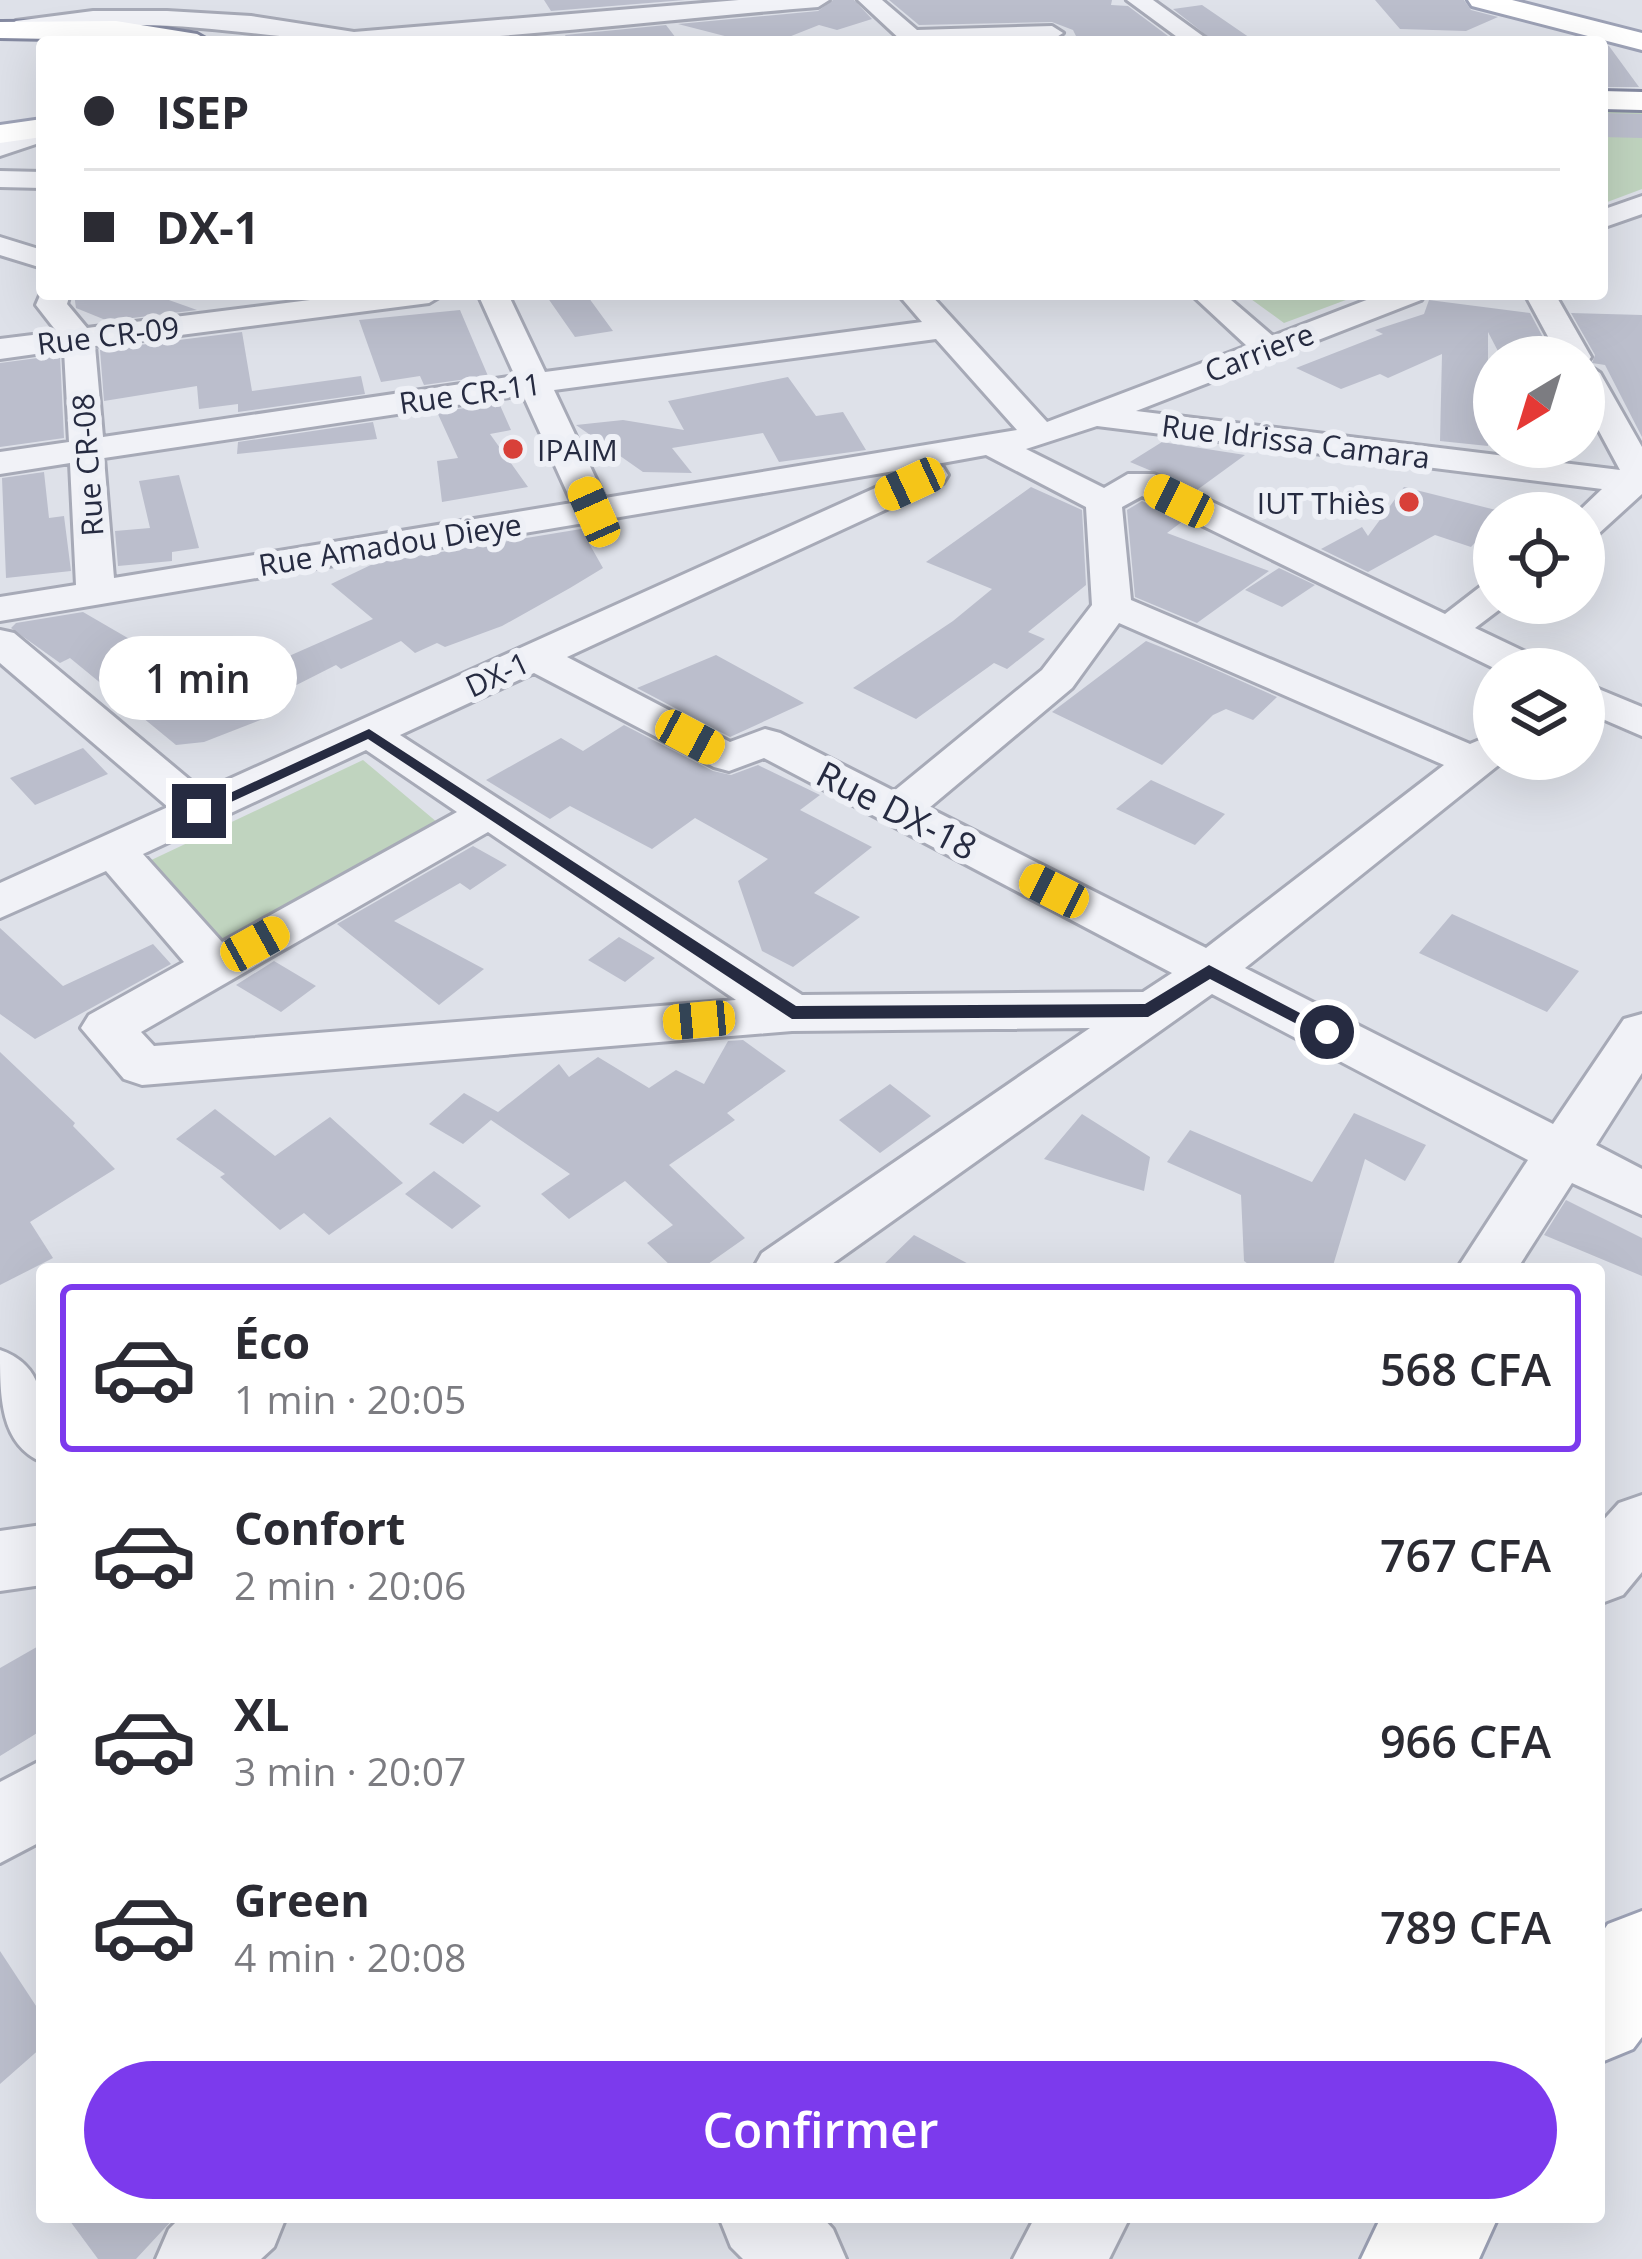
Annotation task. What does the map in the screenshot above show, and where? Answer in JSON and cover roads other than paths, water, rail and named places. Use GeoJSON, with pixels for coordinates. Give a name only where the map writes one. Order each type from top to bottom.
{"type":"FeatureCollection","features":[{"type":"Feature","properties":{"kind":"main road"},"geometry":{"type":"LineString","coordinates":[[1481,0],[1642,42]]}},
{"type":"Feature","properties":{"kind":"main road"},"geometry":{"type":"LineString","coordinates":[[6,33],[188,22]]}},
{"type":"Feature","properties":{"kind":"main road"},"geometry":{"type":"LineString","coordinates":[[6,33],[36,42]]}},
{"type":"Feature","properties":{"kind":"main road"},"geometry":{"type":"LineString","coordinates":[[1608,100],[1642,100]]}},
{"type":"Feature","properties":{"kind":"main road"},"geometry":{"type":"LineString","coordinates":[[0,134],[36,131]]}},
{"type":"Feature","properties":{"kind":"main road"},"geometry":{"type":"LineString","coordinates":[[1605,2007],[1642,1958]]}},
{"type":"Feature","properties":{"kind":"main road"},"geometry":{"type":"LineString","coordinates":[[1414,2259],[1441,2223]]}},
{"type":"Feature","properties":{"kind":"street"},"geometry":{"type":"LineString","coordinates":[[513,0],[542,33]]}},
{"type":"Feature","properties":{"kind":"street"},"geometry":{"type":"LineString","coordinates":[[472,36],[542,33],[661,7],[818,0]]}},
{"type":"Feature","properties":{"kind":"street"},"geometry":{"type":"LineString","coordinates":[[869,0],[910,36]]}},
{"type":"Feature","properties":{"kind":"street"},"geometry":{"type":"LineString","coordinates":[[1138,0],[1190,36]]}},
{"type":"Feature","properties":{"kind":"street"},"geometry":{"type":"LineString","coordinates":[[661,7],[688,36]]}},
{"type":"Feature","properties":{"kind":"street"},"geometry":{"type":"LineString","coordinates":[[352,10],[354,36]]}},
{"type":"Feature","properties":{"kind":"street"},"geometry":{"type":"LineString","coordinates":[[188,22],[250,23],[325,36]]}},
{"type":"Feature","properties":{"kind":"street"},"geometry":{"type":"LineString","coordinates":[[993,36],[1052,33]]}},
{"type":"Feature","properties":{"kind":"street"},"geometry":{"type":"LineString","coordinates":[[0,148],[36,133]]}},
{"type":"Feature","properties":{"kind":"street"},"geometry":{"type":"LineString","coordinates":[[0,179],[36,180]]}},
{"type":"Feature","properties":{"kind":"street"},"geometry":{"type":"LineString","coordinates":[[1608,218],[1642,204]]}},
{"type":"Feature","properties":{"kind":"street"},"geometry":{"type":"LineString","coordinates":[[0,246],[36,257]]}},
{"type":"Feature","properties":{"kind":"street"},"geometry":{"type":"LineString","coordinates":[[53,300],[79,339]]}},
{"type":"Feature","properties":{"kind":"street","name":"Rue CR-09"},"geometry":{"type":"LineString","coordinates":[[0,349],[382,300]]}},
{"type":"Feature","properties":{"kind":"street"},"geometry":{"type":"LineString","coordinates":[[496,300],[594,512]]}},
{"type":"Feature","properties":{"kind":"street"},"geometry":{"type":"LineString","coordinates":[[918,300],[1041,436]]}},
{"type":"Feature","properties":{"kind":"street"},"geometry":{"type":"LineString","coordinates":[[1213,300],[1269,349]]}},
{"type":"Feature","properties":{"kind":"street","name":"Carriere"},"geometry":{"type":"LineString","coordinates":[[994,446],[1041,436],[1395,300]]}},
{"type":"Feature","properties":{"kind":"street"},"geometry":{"type":"LineString","coordinates":[[1543,300],[1563,336]]}},
{"type":"Feature","properties":{"kind":"street","name":"Rue CR-11"},"geometry":{"type":"LineString","coordinates":[[0,463],[536,383],[941,329]]}},
{"type":"Feature","properties":{"kind":"street","name":"Rue CR-08"},"geometry":{"type":"LineString","coordinates":[[79,339],[96,592]]}},
{"type":"Feature","properties":{"kind":"street"},"geometry":{"type":"LineString","coordinates":[[1605,412],[1639,473],[1636,483],[1605,509]]}},
{"type":"Feature","properties":{"kind":"street","name":"Rue Idrissa Camara"},"geometry":{"type":"LineString","coordinates":[[1093,416],[1636,483]]}},
{"type":"Feature","properties":{"kind":"street"},"geometry":{"type":"LineString","coordinates":[[994,446],[1104,502]]}},
{"type":"Feature","properties":{"kind":"street","name":"Rue Amadou Dieye"},"geometry":{"type":"LineString","coordinates":[[0,609],[994,446]]}},
{"type":"Feature","properties":{"kind":"street","name":"DX-1"},"geometry":{"type":"LineString","coordinates":[[0,902],[994,446]]}},
{"type":"Feature","properties":{"kind":"street"},"geometry":{"type":"LineString","coordinates":[[1104,502],[1141,482],[1484,648]]}},
{"type":"Feature","properties":{"kind":"street"},"geometry":{"type":"LineString","coordinates":[[898,810],[1020,715],[1058,679],[1112,607],[1104,502]]}},
{"type":"Feature","properties":{"kind":"street"},"geometry":{"type":"LineString","coordinates":[[1112,607],[1473,750]]}},
{"type":"Feature","properties":{"kind":"street"},"geometry":{"type":"LineString","coordinates":[[1448,631],[1473,612]]}},
{"type":"Feature","properties":{"kind":"street"},"geometry":{"type":"LineString","coordinates":[[0,642],[199,811]]}},
{"type":"Feature","properties":{"kind":"street","name":"Rue DX-18"},"geometry":{"type":"LineString","coordinates":[[535,657],[728,758],[765,742],[1642,1194]]}},
{"type":"Feature","properties":{"kind":"street"},"geometry":{"type":"LineString","coordinates":[[1605,705],[1642,723]]}},
{"type":"Feature","properties":{"kind":"street"},"geometry":{"type":"LineString","coordinates":[[369,733],[792,1013]]}},
{"type":"Feature","properties":{"kind":"street"},"geometry":{"type":"LineString","coordinates":[[790,1263],[1209,971],[1473,764]]}},
{"type":"Feature","properties":{"kind":"street"},"geometry":{"type":"LineString","coordinates":[[490,812],[107,1028],[142,1066],[792,1013],[1148,1010]]}},
{"type":"Feature","properties":{"kind":"street"},"geometry":{"type":"LineString","coordinates":[[113,850],[216,967]]}},
{"type":"Feature","properties":{"kind":"street"},"geometry":{"type":"LineString","coordinates":[[1490,1263],[1642,1032]]}},
{"type":"Feature","properties":{"kind":"street"},"geometry":{"type":"LineString","coordinates":[[0,1376],[36,1427]]}},
{"type":"Feature","properties":{"kind":"street"},"geometry":{"type":"LineString","coordinates":[[1605,1566],[1642,1524]]}},
{"type":"Feature","properties":{"kind":"street"},"geometry":{"type":"LineString","coordinates":[[0,1561],[36,1556]]}},
{"type":"Feature","properties":{"kind":"street"},"geometry":{"type":"LineString","coordinates":[[0,1826],[36,1800]]}},
{"type":"Feature","properties":{"kind":"street"},"geometry":{"type":"LineString","coordinates":[[199,2259],[238,2223]]}},
{"type":"Feature","properties":{"kind":"street"},"geometry":{"type":"LineString","coordinates":[[767,2223],[803,2259]]}},
{"type":"Feature","properties":{"kind":"street"},"geometry":{"type":"LineString","coordinates":[[1056,2259],[1083,2223]]}},
{"type":"Feature","properties":{"kind":"place","name":"IPAIM"},"geometry":{"type":"Point","coordinates":[513,449]}},
{"type":"Feature","properties":{"kind":"place","name":"IUT Thiès"},"geometry":{"type":"Point","coordinates":[1409,502]}}]}
